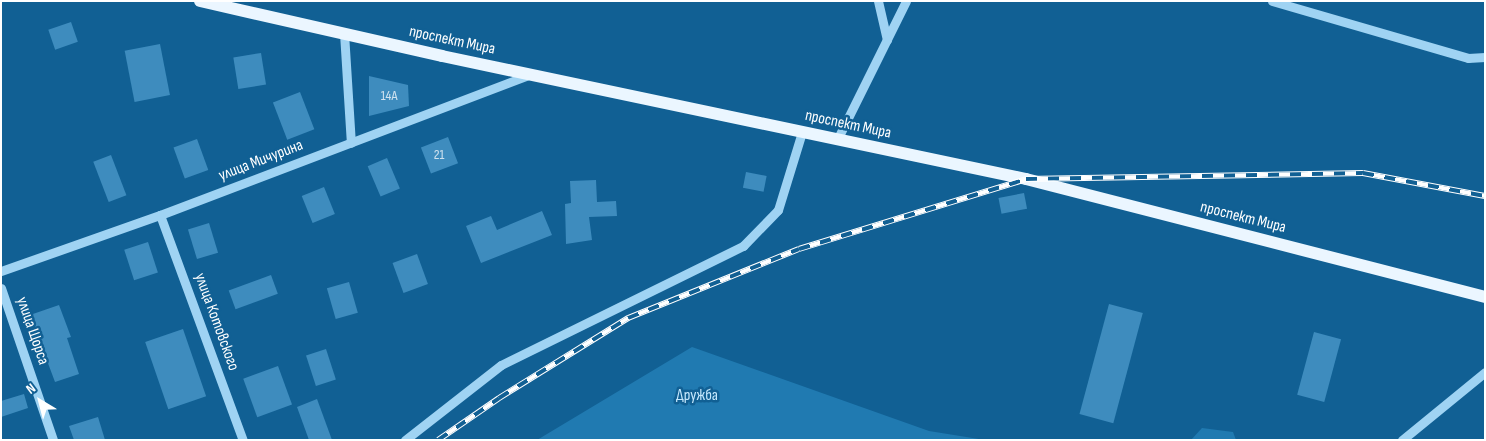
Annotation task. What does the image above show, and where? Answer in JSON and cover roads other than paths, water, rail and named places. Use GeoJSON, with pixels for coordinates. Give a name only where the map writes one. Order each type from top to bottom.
{"type":"FeatureCollection","features":[{"type":"Feature","properties":{"kind":"main road","name":"проспект Мира"},"geometry":{"type":"LineString","coordinates":[[200,1],[530,74],[1026,179],[1485,297]]}},
{"type":"Feature","properties":{"kind":"street"},"geometry":{"type":"LineString","coordinates":[[878,1],[887,40]]}},
{"type":"Feature","properties":{"kind":"street"},"geometry":{"type":"LineString","coordinates":[[837,140],[906,1]]}},
{"type":"Feature","properties":{"kind":"street"},"geometry":{"type":"LineString","coordinates":[[1272,1],[1468,58],[1485,57]]}},
{"type":"Feature","properties":{"kind":"street"},"geometry":{"type":"LineString","coordinates":[[344,33],[350,143]]}},
{"type":"Feature","properties":{"kind":"street","name":"улица Мичурина"},"geometry":{"type":"LineString","coordinates":[[1,271],[160,215],[530,74]]}},
{"type":"Feature","properties":{"kind":"street"},"geometry":{"type":"LineString","coordinates":[[405,440],[502,366],[743,246],[778,210],[802,132]]}},
{"type":"Feature","properties":{"kind":"street","name":"улица Котовского"},"geometry":{"type":"LineString","coordinates":[[160,215],[243,440]]}},
{"type":"Feature","properties":{"kind":"street","name":"улица Щорса"},"geometry":{"type":"LineString","coordinates":[[1,288],[54,440]]}},
{"type":"Feature","properties":{"kind":"street"},"geometry":{"type":"LineString","coordinates":[[1402,440],[1485,372]]}},
{"type":"Feature","properties":{"kind":"railway"},"geometry":{"type":"LineString","coordinates":[[438,440],[499,398],[628,318],[799,249],[1026,179],[1363,173],[1485,196]]}},
{"type":"Feature","properties":{"kind":"park label","name":"Дружба"},"geometry":{"type":"Point","coordinates":[697,396]}}]}
